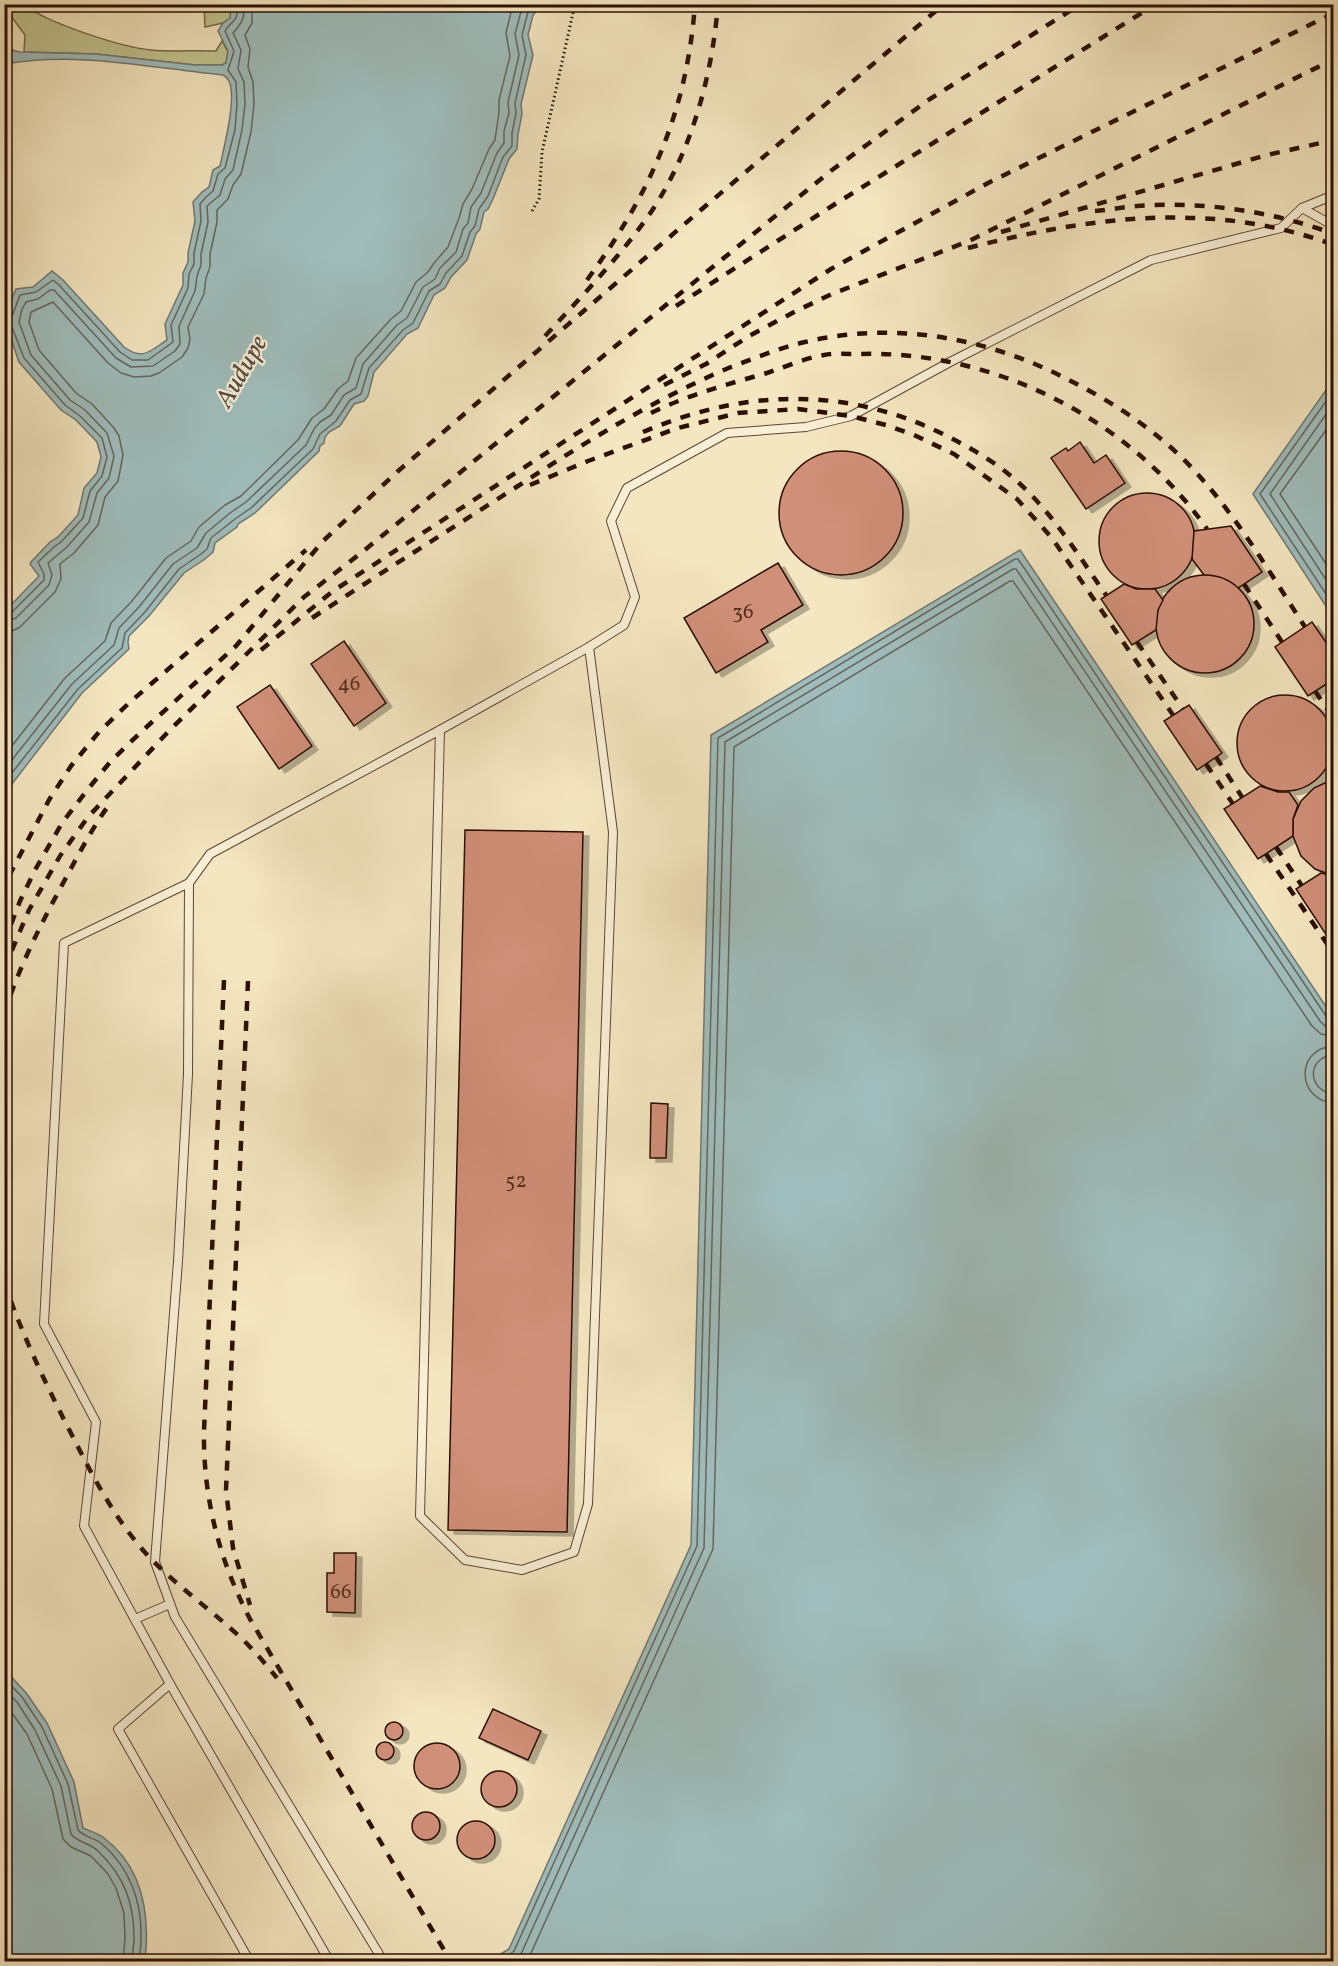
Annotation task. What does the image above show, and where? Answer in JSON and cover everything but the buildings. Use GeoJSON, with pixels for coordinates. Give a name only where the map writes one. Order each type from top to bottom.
{"type":"FeatureCollection","features":[{"type":"Feature","properties":{"kind":"lane"},"geometry":{"type":"LineString","coordinates":[[330,1962],[170,1684],[84,1526],[96,1422],[44,1324],[64,943],[189,883],[210,854],[440,730],[624,625],[635,597],[611,521],[627,488],[727,433],[806,427],[851,416],[940,367],[1151,260],[1281,228],[1302,208],[1334,195]]}},
{"type":"Feature","properties":{"kind":"lane"},"geometry":{"type":"LineString","coordinates":[[1302,208],[1334,226]]}},
{"type":"Feature","properties":{"kind":"lane"},"geometry":{"type":"LineString","coordinates":[[440,730],[420,1516],[465,1560],[522,1569],[574,1552],[588,1504],[613,832],[589,647]]}},
{"type":"Feature","properties":{"kind":"lane"},"geometry":{"type":"LineString","coordinates":[[189,883],[188,1074],[178,1261],[155,1562],[181,1627],[379,1954],[375,1962]]}},
{"type":"Feature","properties":{"kind":"lane"},"geometry":{"type":"LineString","coordinates":[[135,1619],[170,1604]]}},
{"type":"Feature","properties":{"kind":"lane"},"geometry":{"type":"LineString","coordinates":[[170,1684],[118,1729],[250,1962]]}},
{"type":"Feature","properties":{"kind":"path"},"geometry":{"type":"LineString","coordinates":[[532,211],[538,199],[542,152],[575,4]]}},
{"type":"Feature","properties":{"kind":"green space"},"geometry":{"type":"Polygon","coordinates":[[[4,5],[25,5],[67,26],[138,48],[159,51],[216,51],[222,41],[228,52],[226,63],[195,65],[96,54],[24,52],[25,35],[11,16],[5,13],[4,5]]]}},
{"type":"Feature","properties":{"kind":"green space"},"geometry":{"type":"Polygon","coordinates":[[[204,5],[230,5],[230,18],[223,23],[205,27],[204,5]]]}},
{"type":"Feature","properties":{"kind":"water","name":"Audupe"},"geometry":{"type":"Polygon","coordinates":[[[230,5],[536,5],[537,10],[533,15],[528,35],[533,55],[521,104],[522,114],[517,149],[509,159],[493,199],[484,212],[480,229],[467,260],[451,277],[445,288],[434,295],[418,328],[407,334],[374,372],[368,396],[364,401],[354,404],[340,426],[325,437],[319,451],[255,513],[215,543],[213,552],[184,573],[149,616],[129,636],[129,649],[82,693],[5,793],[5,611],[39,576],[30,564],[31,562],[78,515],[84,488],[97,473],[101,457],[97,442],[76,420],[61,410],[19,362],[6,324],[9,305],[16,289],[33,287],[52,271],[124,347],[141,354],[151,351],[167,340],[165,324],[183,285],[183,273],[188,262],[195,221],[193,202],[209,187],[213,170],[220,166],[232,99],[229,81],[223,75],[87,60],[32,60],[5,64],[5,40],[8,40],[12,50],[20,52],[96,54],[195,65],[222,65],[226,63],[228,51],[218,31],[230,18],[230,5]]]}},
{"type":"Feature","properties":{"kind":"water"},"geometry":{"type":"Polygon","coordinates":[[[1333,380],[1333,617],[1253,494],[1333,380]]]}},
{"type":"Feature","properties":{"kind":"water"},"geometry":{"type":"Polygon","coordinates":[[[1020,550],[1333,1017],[1333,1067],[1326,1073],[1334,1083],[1333,1961],[489,1961],[509,1949],[691,1545],[711,735],[1020,550]]]}},
{"type":"Feature","properties":{"kind":"water"},"geometry":{"type":"Polygon","coordinates":[[[4,1669],[27,1694],[47,1723],[74,1782],[83,1828],[102,1836],[117,1850],[128,1863],[136,1878],[145,1910],[145,1961],[5,1961],[4,1669]]]}},
{"type":"Feature","properties":{"kind":"railway"},"geometry":{"type":"LineString","coordinates":[[587,280],[629,216],[662,150],[684,81],[695,4]]}},
{"type":"Feature","properties":{"kind":"railway"},"geometry":{"type":"LineString","coordinates":[[545,336],[625,247],[649,215],[677,167],[705,87],[718,4]]}},
{"type":"Feature","properties":{"kind":"railway"},"geometry":{"type":"LineString","coordinates":[[4,943],[35,870],[62,823],[88,789],[111,761],[141,732],[236,646],[322,542],[397,472],[944,4]]}},
{"type":"Feature","properties":{"kind":"railway"},"geometry":{"type":"LineString","coordinates":[[4,969],[29,910],[60,856],[88,817],[168,732],[304,597],[832,170],[930,99],[1081,4]]}},
{"type":"Feature","properties":{"kind":"railway"},"geometry":{"type":"LineString","coordinates":[[676,306],[1156,4]]}},
{"type":"Feature","properties":{"kind":"railway"},"geometry":{"type":"LineString","coordinates":[[261,650],[333,591],[831,269],[990,182],[1334,13]]}},
{"type":"Feature","properties":{"kind":"railway"},"geometry":{"type":"LineString","coordinates":[[664,385],[706,364],[749,336],[796,311],[832,294],[969,241],[1334,59]]}},
{"type":"Feature","properties":{"kind":"railway"},"geometry":{"type":"LineString","coordinates":[[1001,232],[1267,155],[1334,140]]}},
{"type":"Feature","properties":{"kind":"railway"},"geometry":{"type":"LineString","coordinates":[[1095,211],[1132,206],[1212,207],[1286,219],[1334,234]]}},
{"type":"Feature","properties":{"kind":"railway"},"geometry":{"type":"LineString","coordinates":[[968,248],[1059,228],[1151,218],[1197,218],[1243,222],[1288,231],[1334,245]]}},
{"type":"Feature","properties":{"kind":"railway"},"geometry":{"type":"LineString","coordinates":[[312,618],[570,453],[622,422],[703,379],[767,353],[805,342],[838,336],[905,333],[971,343],[1034,364],[1099,396],[1147,428],[1177,453],[1207,485],[1251,544],[1305,627]]}},
{"type":"Feature","properties":{"kind":"railway"},"geometry":{"type":"LineString","coordinates":[[651,413],[708,390],[824,355],[910,356],[960,364],[1008,379],[1055,399],[1099,424],[1139,455],[1175,490],[1207,529]]}},
{"type":"Feature","properties":{"kind":"railway"},"geometry":{"type":"LineString","coordinates":[[643,432],[719,407],[756,401],[794,399],[831,401],[869,407],[906,418],[976,451],[1021,485],[1048,514],[1106,595]]}},
{"type":"Feature","properties":{"kind":"railway"},"geometry":{"type":"LineString","coordinates":[[530,485],[678,428],[738,413],[798,409],[851,416],[914,435],[954,454],[1017,499],[1052,538],[1173,715]]}},
{"type":"Feature","properties":{"kind":"railway"},"geometry":{"type":"LineString","coordinates":[[9,876],[49,800],[71,766],[99,732],[129,703],[306,550]]}},
{"type":"Feature","properties":{"kind":"railway"},"geometry":{"type":"LineString","coordinates":[[1244,584],[1282,642]]}},
{"type":"Feature","properties":{"kind":"railway"},"geometry":{"type":"LineString","coordinates":[[1137,642],[1183,709]]}},
{"type":"Feature","properties":{"kind":"railway"},"geometry":{"type":"LineString","coordinates":[[1315,691],[1334,719]]}},
{"type":"Feature","properties":{"kind":"railway"},"geometry":{"type":"LineString","coordinates":[[1216,757],[1242,797]]}},
{"type":"Feature","properties":{"kind":"railway"},"geometry":{"type":"LineString","coordinates":[[1206,764],[1233,804]]}},
{"type":"Feature","properties":{"kind":"railway"},"geometry":{"type":"LineString","coordinates":[[4,1014],[17,978],[41,925],[88,838],[111,802]]}},
{"type":"Feature","properties":{"kind":"railway"},"geometry":{"type":"LineString","coordinates":[[1276,847],[1302,886]]}},
{"type":"Feature","properties":{"kind":"railway"},"geometry":{"type":"LineString","coordinates":[[1266,854],[1334,954]]}},
{"type":"Feature","properties":{"kind":"railway"},"geometry":{"type":"LineString","coordinates":[[224,980],[204,1431],[206,1480],[215,1528],[230,1574],[250,1619],[451,1962]]}},
{"type":"Feature","properties":{"kind":"railway"},"geometry":{"type":"LineString","coordinates":[[248,981],[226,1490],[233,1548],[250,1605]]}},
{"type":"Feature","properties":{"kind":"railway"},"geometry":{"type":"LineString","coordinates":[[4,1282],[55,1402],[97,1483],[122,1524],[152,1560],[243,1640],[277,1678]]}},
{"type":"Feature","properties":{"kind":"railway"},"geometry":{"type":"LineString","coordinates":[[4,1408],[10,1440]]}}]}
